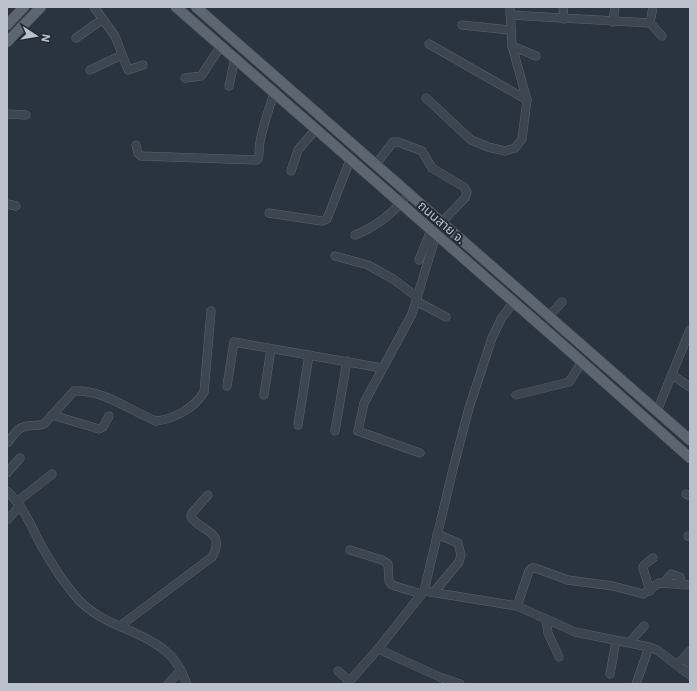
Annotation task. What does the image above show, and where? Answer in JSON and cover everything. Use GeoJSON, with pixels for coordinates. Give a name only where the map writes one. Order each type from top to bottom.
{"type":"FeatureCollection","features":[{"type":"Feature","properties":{"kind":"main road"},"geometry":{"type":"LineString","coordinates":[[7,25],[24,7]]}},
{"type":"Feature","properties":{"kind":"main road"},"geometry":{"type":"LineString","coordinates":[[7,42],[41,7]]}},
{"type":"Feature","properties":{"kind":"main road","name":"ถนนสาย จ."},"geometry":{"type":"LineString","coordinates":[[176,7],[690,458]]}},
{"type":"Feature","properties":{"kind":"main road","name":"ถนนสาย จ."},"geometry":{"type":"LineString","coordinates":[[202,8],[376,164],[690,440]]}},
{"type":"Feature","properties":{"kind":"street"},"geometry":{"type":"LineString","coordinates":[[94,7],[115,36],[128,70],[143,65]]}},
{"type":"Feature","properties":{"kind":"street"},"geometry":{"type":"LineString","coordinates":[[563,7],[564,19]]}},
{"type":"Feature","properties":{"kind":"street"},"geometry":{"type":"LineString","coordinates":[[613,22],[615,7]]}},
{"type":"Feature","properties":{"kind":"street"},"geometry":{"type":"LineString","coordinates":[[650,23],[653,7]]}},
{"type":"Feature","properties":{"kind":"street"},"geometry":{"type":"LineString","coordinates":[[426,98],[471,140],[488,147],[505,151],[515,148],[522,139],[527,100],[512,46],[510,11],[564,19],[650,23],[662,36]]}},
{"type":"Feature","properties":{"kind":"street"},"geometry":{"type":"LineString","coordinates":[[76,38],[102,19]]}},
{"type":"Feature","properties":{"kind":"street"},"geometry":{"type":"LineString","coordinates":[[462,25],[510,30]]}},
{"type":"Feature","properties":{"kind":"street"},"geometry":{"type":"LineString","coordinates":[[429,44],[527,100]]}},
{"type":"Feature","properties":{"kind":"street"},"geometry":{"type":"LineString","coordinates":[[185,78],[201,76],[221,46]]}},
{"type":"Feature","properties":{"kind":"street"},"geometry":{"type":"LineString","coordinates":[[512,46],[536,56]]}},
{"type":"Feature","properties":{"kind":"street"},"geometry":{"type":"LineString","coordinates":[[90,70],[122,55]]}},
{"type":"Feature","properties":{"kind":"street"},"geometry":{"type":"LineString","coordinates":[[229,86],[235,58]]}},
{"type":"Feature","properties":{"kind":"street"},"geometry":{"type":"LineString","coordinates":[[136,145],[138,153],[141,156],[257,160],[260,156],[259,145],[262,130],[274,93]]}},
{"type":"Feature","properties":{"kind":"street"},"geometry":{"type":"LineString","coordinates":[[7,114],[26,115]]}},
{"type":"Feature","properties":{"kind":"street"},"geometry":{"type":"LineString","coordinates":[[291,171],[298,150],[316,129]]}},
{"type":"Feature","properties":{"kind":"street"},"geometry":{"type":"LineString","coordinates":[[376,164],[393,142],[398,142],[422,151],[432,168],[464,187],[467,192],[465,198],[442,222]]}},
{"type":"Feature","properties":{"kind":"street"},"geometry":{"type":"LineString","coordinates":[[269,213],[322,221],[327,219],[350,160]]}},
{"type":"Feature","properties":{"kind":"street"},"geometry":{"type":"LineString","coordinates":[[355,235],[386,219],[401,204],[409,193]]}},
{"type":"Feature","properties":{"kind":"street"},"geometry":{"type":"LineString","coordinates":[[7,204],[16,206]]}},
{"type":"Feature","properties":{"kind":"street"},"geometry":{"type":"LineString","coordinates":[[419,260],[434,233]]}},
{"type":"Feature","properties":{"kind":"street"},"geometry":{"type":"LineString","coordinates":[[420,452],[358,431],[364,403],[412,314],[434,233]]}},
{"type":"Feature","properties":{"kind":"street"},"geometry":{"type":"LineString","coordinates":[[335,256],[368,265],[393,279],[416,299],[446,317]]}},
{"type":"Feature","properties":{"kind":"street"},"geometry":{"type":"LineString","coordinates":[[549,316],[562,302]]}},
{"type":"Feature","properties":{"kind":"street"},"geometry":{"type":"LineString","coordinates":[[338,671],[348,683],[378,649],[423,592],[453,469],[480,373],[496,327],[513,303]]}},
{"type":"Feature","properties":{"kind":"street"},"geometry":{"type":"LineString","coordinates":[[7,443],[20,428],[44,424],[74,391],[82,391],[124,405],[156,421],[164,420],[187,410],[198,401],[204,392],[211,311]]}},
{"type":"Feature","properties":{"kind":"street"},"geometry":{"type":"LineString","coordinates":[[657,411],[690,330]]}},
{"type":"Feature","properties":{"kind":"street"},"geometry":{"type":"LineString","coordinates":[[227,386],[234,342],[382,368]]}},
{"type":"Feature","properties":{"kind":"street"},"geometry":{"type":"LineString","coordinates":[[264,394],[271,349]]}},
{"type":"Feature","properties":{"kind":"street"},"geometry":{"type":"LineString","coordinates":[[298,425],[309,355]]}},
{"type":"Feature","properties":{"kind":"street"},"geometry":{"type":"LineString","coordinates":[[335,431],[347,361]]}},
{"type":"Feature","properties":{"kind":"street"},"geometry":{"type":"LineString","coordinates":[[516,395],[569,382],[582,362]]}},
{"type":"Feature","properties":{"kind":"street"},"geometry":{"type":"LineString","coordinates":[[672,375],[690,387]]}},
{"type":"Feature","properties":{"kind":"street"},"geometry":{"type":"LineString","coordinates":[[52,415],[100,429],[103,427],[108,416]]}},
{"type":"Feature","properties":{"kind":"street"},"geometry":{"type":"LineString","coordinates":[[7,473],[20,458]]}},
{"type":"Feature","properties":{"kind":"street"},"geometry":{"type":"LineString","coordinates":[[7,520],[19,504],[52,474]]}},
{"type":"Feature","properties":{"kind":"street"},"geometry":{"type":"LineString","coordinates":[[7,491],[19,504],[45,551],[76,598],[91,612],[104,620],[150,641],[170,655],[181,670],[187,684]]}},
{"type":"Feature","properties":{"kind":"street"},"geometry":{"type":"LineString","coordinates":[[120,626],[212,556],[216,549],[217,540],[213,534],[194,522],[191,518],[192,512],[208,495]]}},
{"type":"Feature","properties":{"kind":"street"},"geometry":{"type":"LineString","coordinates":[[434,592],[459,562],[461,555],[458,543],[437,534]]}},
{"type":"Feature","properties":{"kind":"street"},"geometry":{"type":"LineString","coordinates":[[350,550],[382,560],[388,564],[389,581],[392,585],[423,592],[434,592],[517,606],[575,632],[649,647],[657,650],[683,662],[690,675]]}},
{"type":"Feature","properties":{"kind":"street"},"geometry":{"type":"LineString","coordinates":[[650,591],[642,568],[653,558]]}},
{"type":"Feature","properties":{"kind":"street"},"geometry":{"type":"LineString","coordinates":[[517,606],[529,572],[532,568],[568,580],[613,586],[643,594],[650,591],[659,583],[686,585]]}},
{"type":"Feature","properties":{"kind":"street"},"geometry":{"type":"LineString","coordinates":[[546,619],[548,633],[559,657]]}},
{"type":"Feature","properties":{"kind":"street"},"geometry":{"type":"LineString","coordinates":[[629,643],[644,626]]}},
{"type":"Feature","properties":{"kind":"street"},"geometry":{"type":"LineString","coordinates":[[610,674],[616,641]]}},
{"type":"Feature","properties":{"kind":"street"},"geometry":{"type":"LineString","coordinates":[[636,684],[649,647]]}},
{"type":"Feature","properties":{"kind":"street"},"geometry":{"type":"LineString","coordinates":[[378,649],[441,681],[460,684]]}},
{"type":"Feature","properties":{"kind":"street"},"geometry":{"type":"LineString","coordinates":[[683,662],[690,651]]}},
{"type":"Feature","properties":{"kind":"street"},"geometry":{"type":"LineString","coordinates":[[168,684],[181,670]]}}]}
